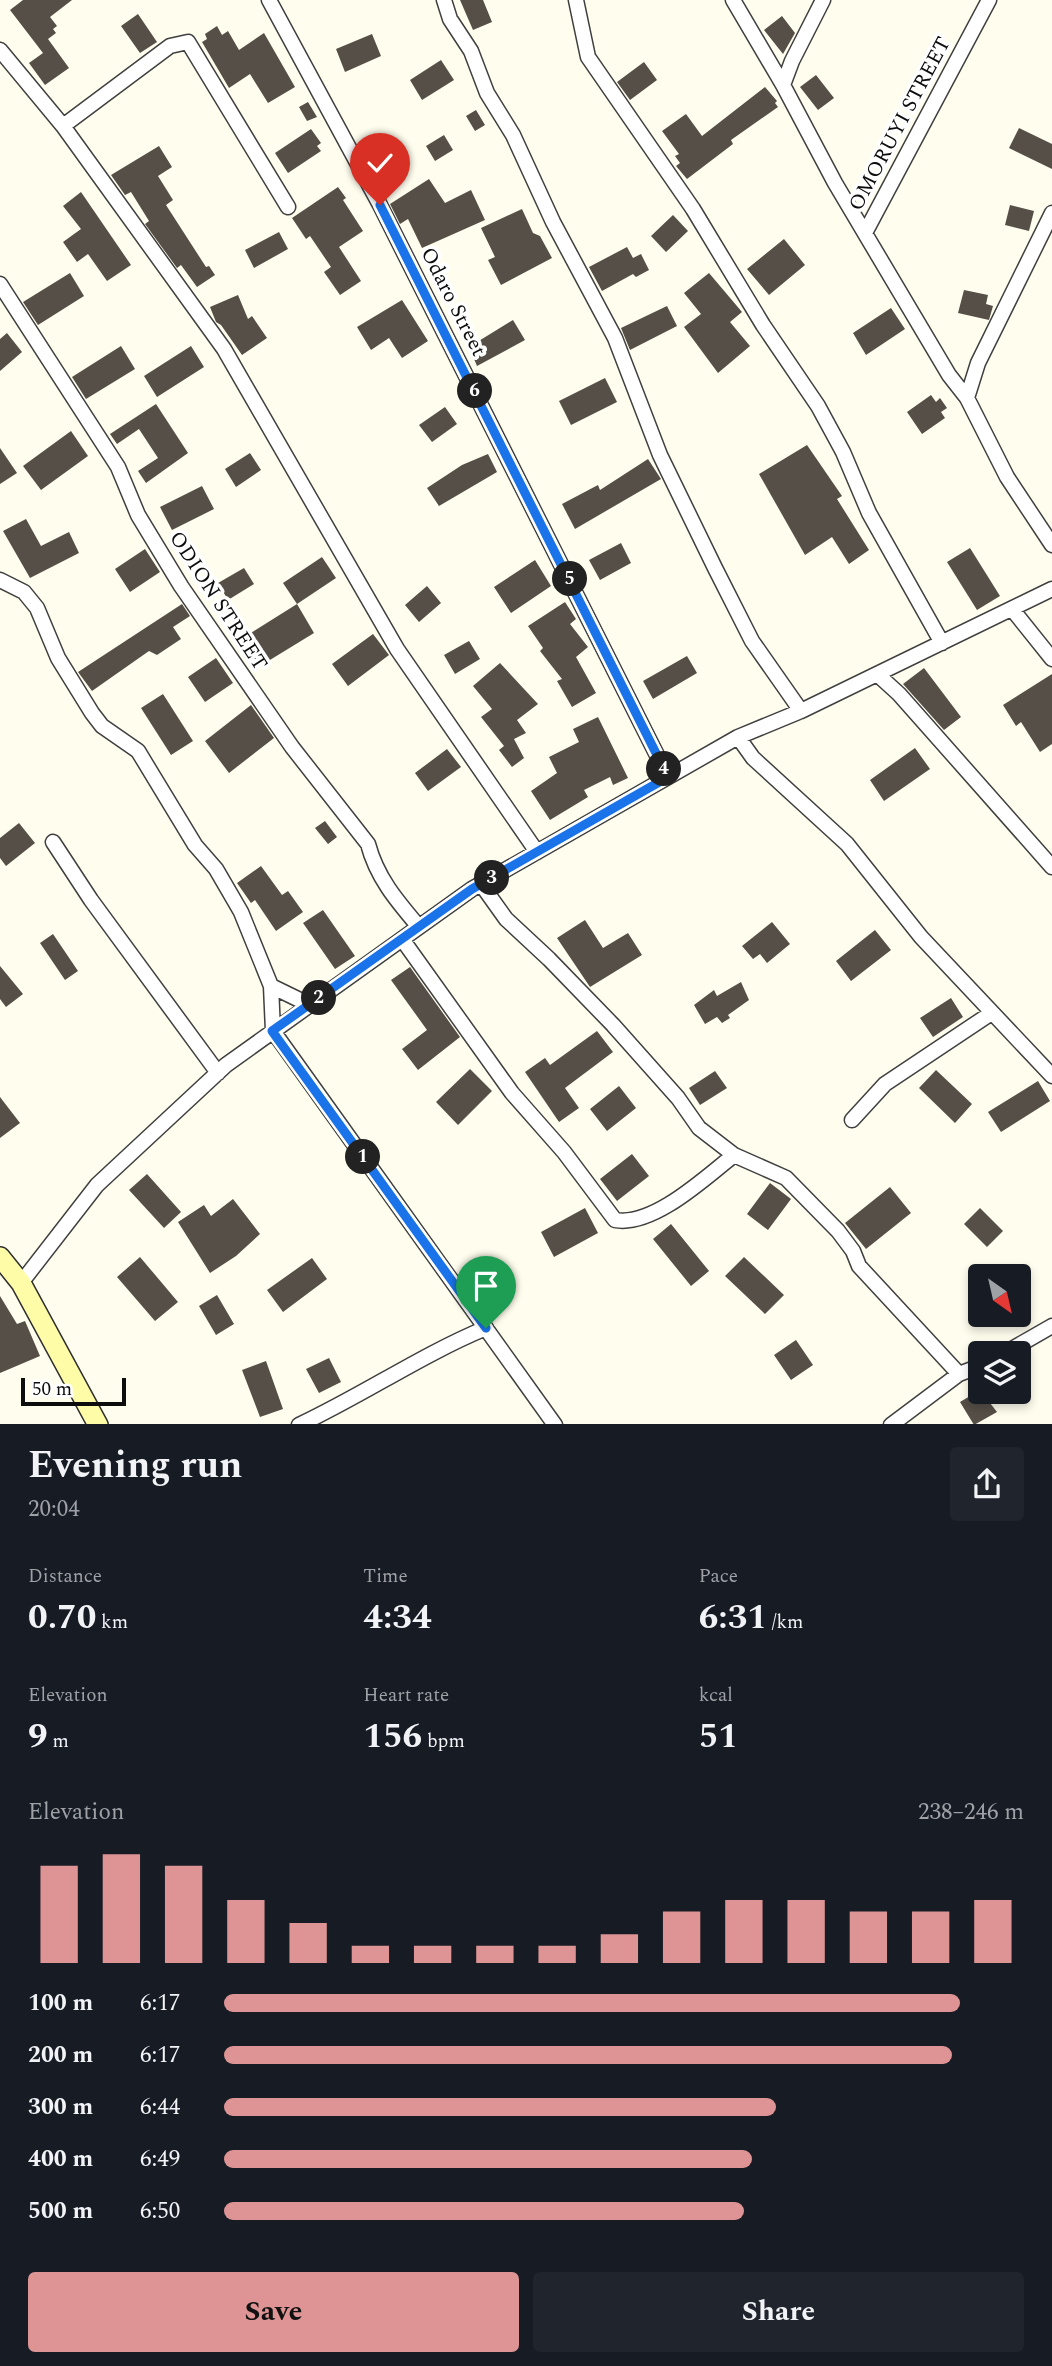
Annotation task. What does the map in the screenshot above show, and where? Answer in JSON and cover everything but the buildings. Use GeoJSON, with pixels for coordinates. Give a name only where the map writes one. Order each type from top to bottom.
{"type":"FeatureCollection","features":[{"type":"Feature","properties":{"kind":"street","name":"Odaro Street"},"geometry":{"type":"LineString","coordinates":[[269,0],[380,205],[668,777]]}},
{"type":"Feature","properties":{"kind":"street"},"geometry":{"type":"LineString","coordinates":[[444,0],[450,19],[471,51],[487,93],[513,135],[554,222],[615,338],[660,455],[715,568],[752,641],[801,711]]}},
{"type":"Feature","properties":{"kind":"street"},"geometry":{"type":"LineString","coordinates":[[576,0],[587,57],[693,209],[763,326],[818,406],[843,452],[869,513],[942,643]]}},
{"type":"Feature","properties":{"kind":"street"},"geometry":{"type":"LineString","coordinates":[[733,0],[783,85],[835,183],[866,231],[948,375],[967,398],[1007,477],[1052,545]]}},
{"type":"Feature","properties":{"kind":"street"},"geometry":{"type":"LineString","coordinates":[[783,85],[823,0]]}},
{"type":"Feature","properties":{"kind":"street","name":"OMORUYI STREET"},"geometry":{"type":"LineString","coordinates":[[866,231],[989,0]]}},
{"type":"Feature","properties":{"kind":"street"},"geometry":{"type":"LineString","coordinates":[[63,126],[170,46],[188,41],[288,207]]}},
{"type":"Feature","properties":{"kind":"street"},"geometry":{"type":"LineString","coordinates":[[0,50],[63,126],[224,349],[397,649],[537,852]]}},
{"type":"Feature","properties":{"kind":"street"},"geometry":{"type":"LineString","coordinates":[[967,398],[978,363],[1052,213]]}},
{"type":"Feature","properties":{"kind":"street","name":"ODION STREET"},"geometry":{"type":"LineString","coordinates":[[0,285],[118,467],[138,515],[181,586],[292,747],[368,844],[373,863],[387,890],[419,927]]}},
{"type":"Feature","properties":{"kind":"street"},"geometry":{"type":"LineString","coordinates":[[0,580],[24,592],[37,608],[58,658],[97,720],[138,751],[195,845],[216,869],[241,912],[271,986],[272,1031],[555,1424]]}},
{"type":"Feature","properties":{"kind":"street"},"geometry":{"type":"LineString","coordinates":[[21,1283],[97,1185],[218,1073],[272,1031],[481,884],[738,737],[801,711],[1052,589]]}},
{"type":"Feature","properties":{"kind":"street"},"geometry":{"type":"LineString","coordinates":[[1012,609],[1052,659]]}},
{"type":"Feature","properties":{"kind":"street"},"geometry":{"type":"LineString","coordinates":[[877,674],[899,694],[1052,867]]}},
{"type":"Feature","properties":{"kind":"street"},"geometry":{"type":"LineString","coordinates":[[738,737],[754,758],[847,844],[921,937],[990,1014],[1052,1076]]}},
{"type":"Feature","properties":{"kind":"street"},"geometry":{"type":"LineString","coordinates":[[53,842],[91,900],[218,1073]]}},
{"type":"Feature","properties":{"kind":"street"},"geometry":{"type":"LineString","coordinates":[[481,884],[506,919],[549,958],[613,1025],[678,1098],[699,1128],[734,1155],[786,1178],[821,1211],[853,1251],[859,1266],[923,1336],[947,1357],[959,1374]]}},
{"type":"Feature","properties":{"kind":"street"},"geometry":{"type":"LineString","coordinates":[[402,939],[512,1093],[564,1153],[615,1220],[629,1222],[676,1200],[734,1155]]}},
{"type":"Feature","properties":{"kind":"street"},"geometry":{"type":"LineString","coordinates":[[271,986],[310,1004]]}},
{"type":"Feature","properties":{"kind":"street"},"geometry":{"type":"LineString","coordinates":[[852,1120],[885,1084],[990,1014]]}},
{"type":"Feature","properties":{"kind":"street"},"geometry":{"type":"LineString","coordinates":[[0,1256],[21,1283],[98,1424]]}},
{"type":"Feature","properties":{"kind":"street"},"geometry":{"type":"LineString","coordinates":[[1026,1341],[1052,1326]]}},
{"type":"Feature","properties":{"kind":"street"},"geometry":{"type":"LineString","coordinates":[[299,1424],[335,1408],[438,1348],[486,1328]]}},
{"type":"Feature","properties":{"kind":"street"},"geometry":{"type":"LineString","coordinates":[[891,1424],[959,1374],[968,1371]]}},
{"type":"Feature","properties":{"kind":"route"},"geometry":{"type":"LineString","coordinates":[[380,205],[668,777],[472,889],[272,1031],[486,1328]]}}]}
